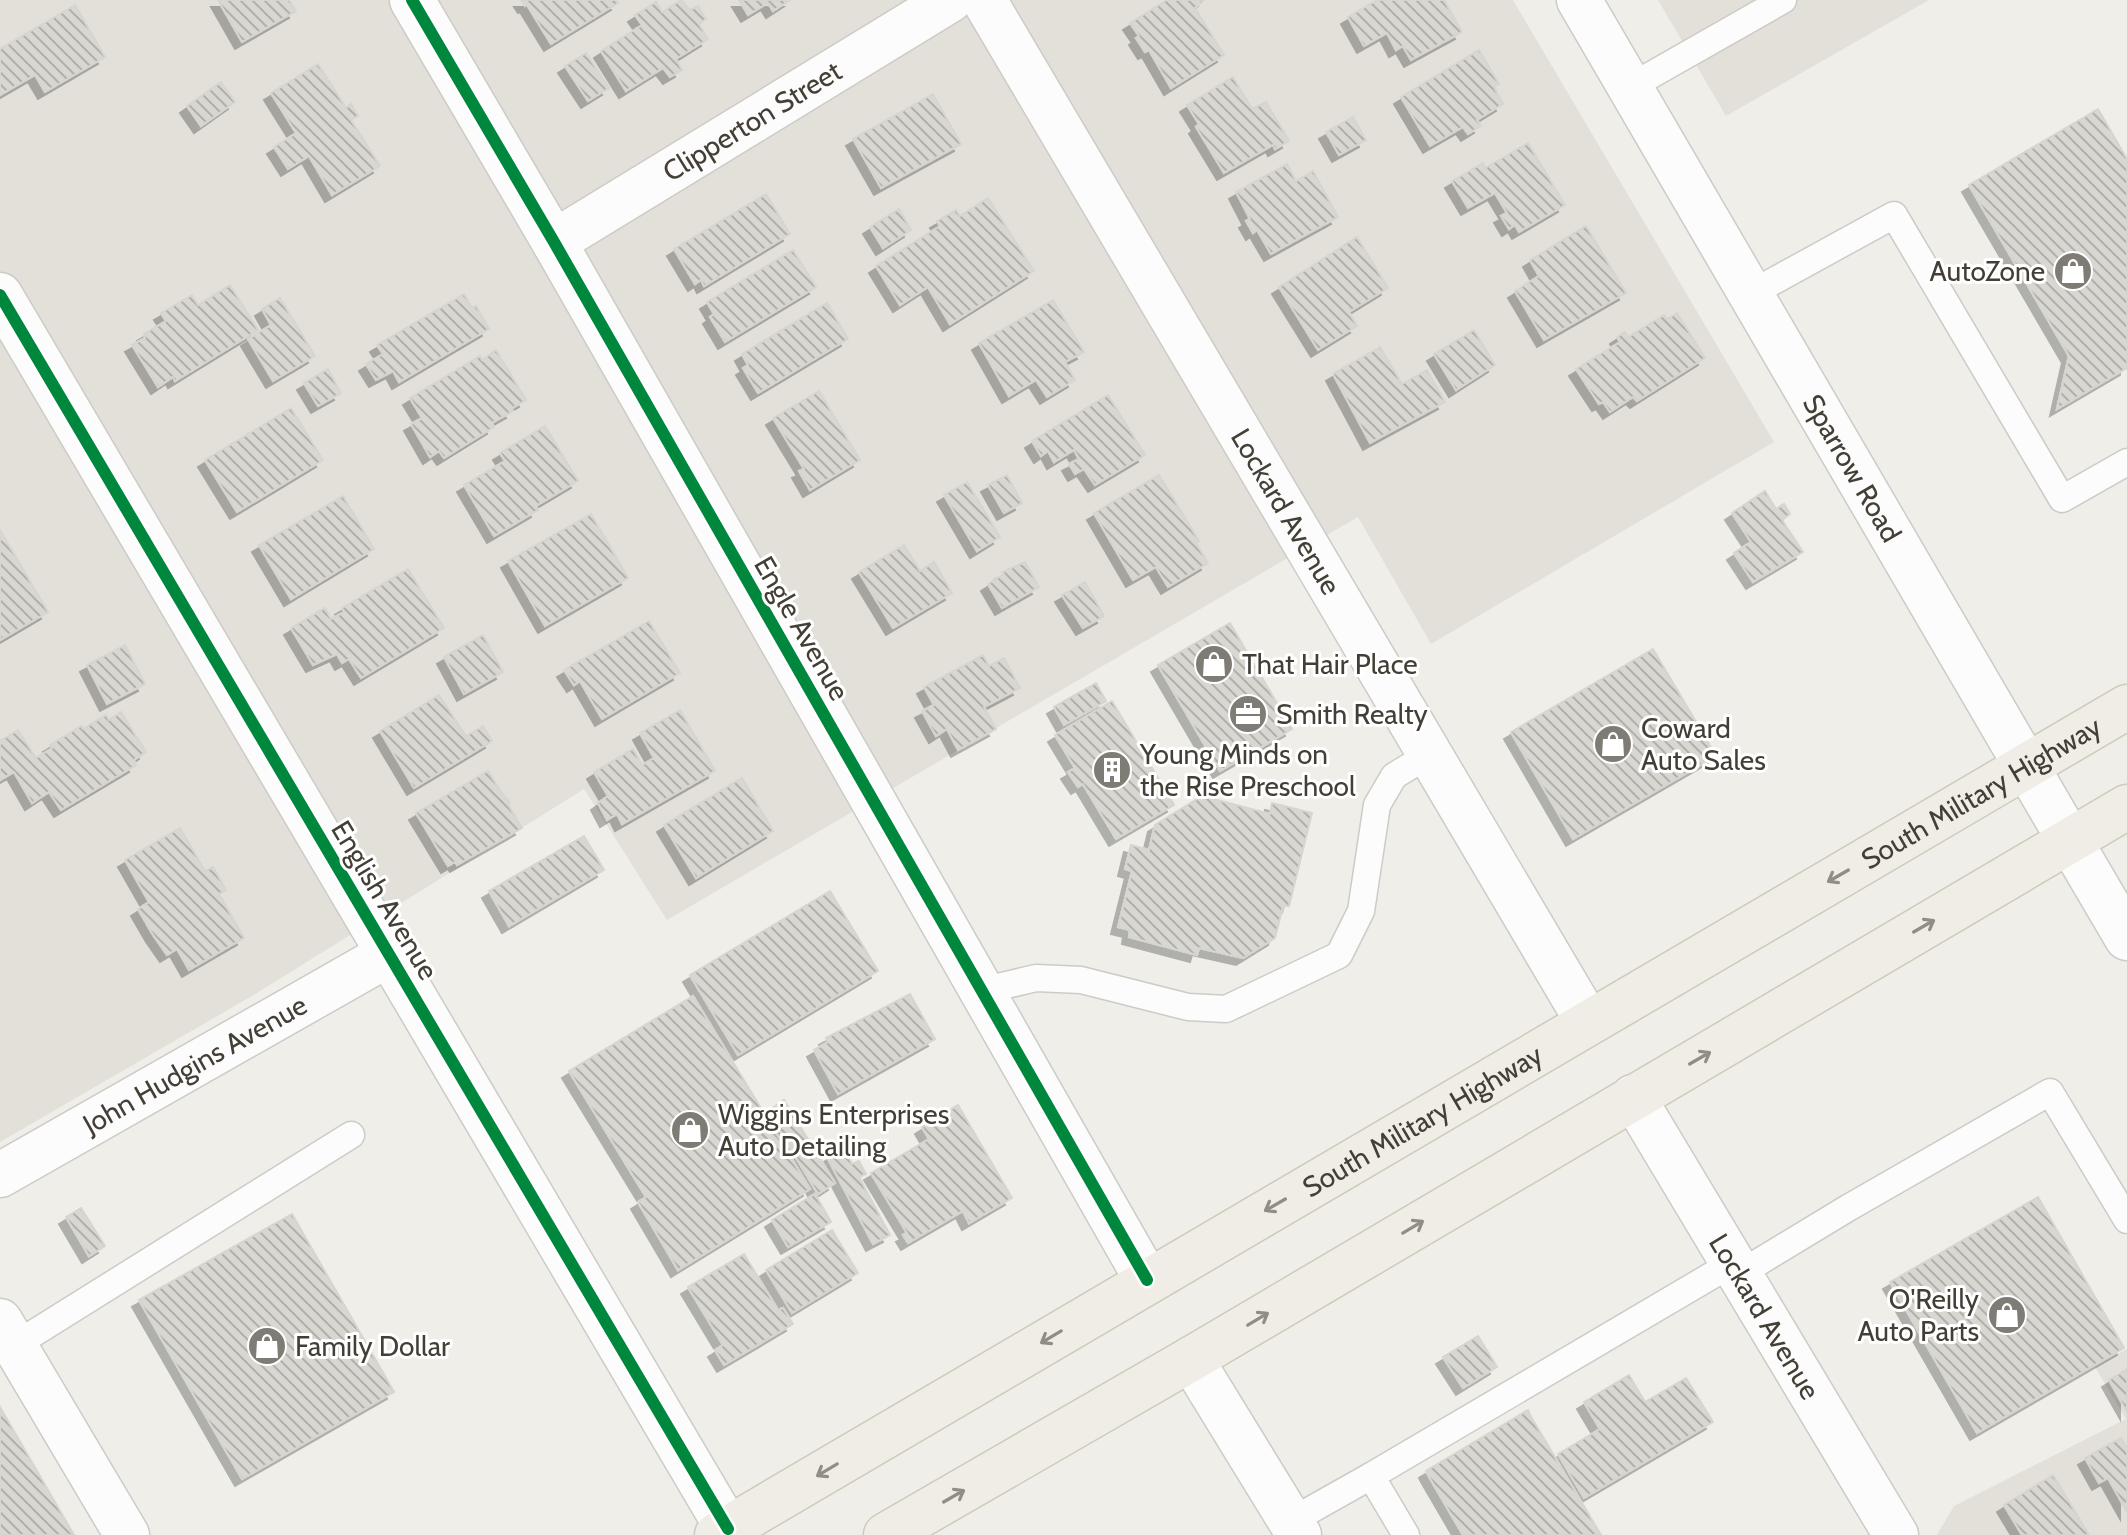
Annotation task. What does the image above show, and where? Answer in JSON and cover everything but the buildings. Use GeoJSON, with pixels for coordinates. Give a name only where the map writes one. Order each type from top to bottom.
{"type":"FeatureCollection","features":[{"type":"Feature","properties":{"kind":"main road","name":"South Military Highway"},"geometry":{"type":"LineString","coordinates":[[722,1532],[2127,707]]}},
{"type":"Feature","properties":{"kind":"main road"},"geometry":{"type":"LineString","coordinates":[[886,1535],[1191,1359],[2127,807]]}},
{"type":"Feature","properties":{"kind":"street","name":"Engle Avenue"},"geometry":{"type":"LineString","coordinates":[[412,0],[554,242],[1147,1280]]}},
{"type":"Feature","properties":{"kind":"street","name":"Clipperton Street"},"geometry":{"type":"LineString","coordinates":[[554,242],[950,0]]}},
{"type":"Feature","properties":{"kind":"street","name":"Lockard Avenue"},"geometry":{"type":"LineString","coordinates":[[984,0],[1588,1022]]}},
{"type":"Feature","properties":{"kind":"street","name":"Sparrow Road"},"geometry":{"type":"LineString","coordinates":[[1579,0],[2127,938]]}},
{"type":"Feature","properties":{"kind":"street","name":"English Avenue"},"geometry":{"type":"LineString","coordinates":[[0,295],[389,954],[722,1532]]}},
{"type":"Feature","properties":{"kind":"street","name":"John Hudgins Avenue"},"geometry":{"type":"LineString","coordinates":[[0,1175],[389,954]]}},
{"type":"Feature","properties":{"kind":"street","name":"Lockard Avenue"},"geometry":{"type":"LineString","coordinates":[[1633,1097],[1896,1535]]}},
{"type":"Feature","properties":{"kind":"street"},"geometry":{"type":"LineString","coordinates":[[7,1333],[127,1535]]}},
{"type":"Feature","properties":{"kind":"street"},"geometry":{"type":"LineString","coordinates":[[1191,1359],[1295,1528]]}},
{"type":"Feature","properties":{"kind":"lane"},"geometry":{"type":"LineString","coordinates":[[1630,87],[1783,0]]}},
{"type":"Feature","properties":{"kind":"lane"},"geometry":{"type":"LineString","coordinates":[[1750,294],[1894,215],[2062,499],[2127,462]]}},
{"type":"Feature","properties":{"kind":"lane"},"geometry":{"type":"LineString","coordinates":[[981,991],[1036,978],[1081,980],[1188,1007],[1226,1009],[1339,955],[1361,911],[1377,805],[1394,776],[1430,754]]}},
{"type":"Feature","properties":{"kind":"lane"},"geometry":{"type":"LineString","coordinates":[[1295,1528],[1371,1476],[2050,1092],[2127,1220]]}},
{"type":"Feature","properties":{"kind":"lane"},"geometry":{"type":"LineString","coordinates":[[7,1333],[351,1135]]}},
{"type":"Feature","properties":{"kind":"lane"},"geometry":{"type":"LineString","coordinates":[[1371,1476],[1406,1535]]}},
{"type":"Feature","properties":{"kind":"shaded area"},"geometry":{"type":"Polygon","coordinates":[[[0,0],[1513,0],[1774,442],[1431,644],[1358,517],[667,920],[584,789],[257,993],[0,1142],[0,0]]]}},
{"type":"Feature","properties":{"kind":"shaded area"},"geometry":{"type":"Polygon","coordinates":[[[1658,0],[1929,0],[1726,116],[1658,0]]]}},
{"type":"Feature","properties":{"kind":"shaded area"},"geometry":{"type":"Polygon","coordinates":[[[2127,1349],[2127,1535],[1937,1535],[1954,1506],[2126,1419],[2095,1367],[2127,1349]]]}},
{"type":"Feature","properties":{"kind":"cycle path"},"geometry":{"type":"LineString","coordinates":[[412,0],[554,242],[1147,1280]]}},
{"type":"Feature","properties":{"kind":"cycle path"},"geometry":{"type":"LineString","coordinates":[[0,295],[728,1529]]}},
{"type":"Feature","properties":{"kind":"place","name":"AutoZone"},"geometry":{"type":"Point","coordinates":[2073,271]}},
{"type":"Feature","properties":{"kind":"place","name":"That Hair Place"},"geometry":{"type":"Point","coordinates":[1214,664]}},
{"type":"Feature","properties":{"kind":"place","name":"Smith Realty"},"geometry":{"type":"Point","coordinates":[1248,714]}},
{"type":"Feature","properties":{"kind":"place","name":"Coward Auto Sales"},"geometry":{"type":"Point","coordinates":[1613,744]}},
{"type":"Feature","properties":{"kind":"place","name":"Young Minds on the Rise Preschool"},"geometry":{"type":"Point","coordinates":[1112,770]}},
{"type":"Feature","properties":{"kind":"place","name":"Wiggins Enterprises Auto Detailing"},"geometry":{"type":"Point","coordinates":[690,1130]}},
{"type":"Feature","properties":{"kind":"place","name":"O'Reilly Auto Parts"},"geometry":{"type":"Point","coordinates":[2007,1315]}},
{"type":"Feature","properties":{"kind":"place","name":"Family Dollar"},"geometry":{"type":"Point","coordinates":[267,1346]}}]}
